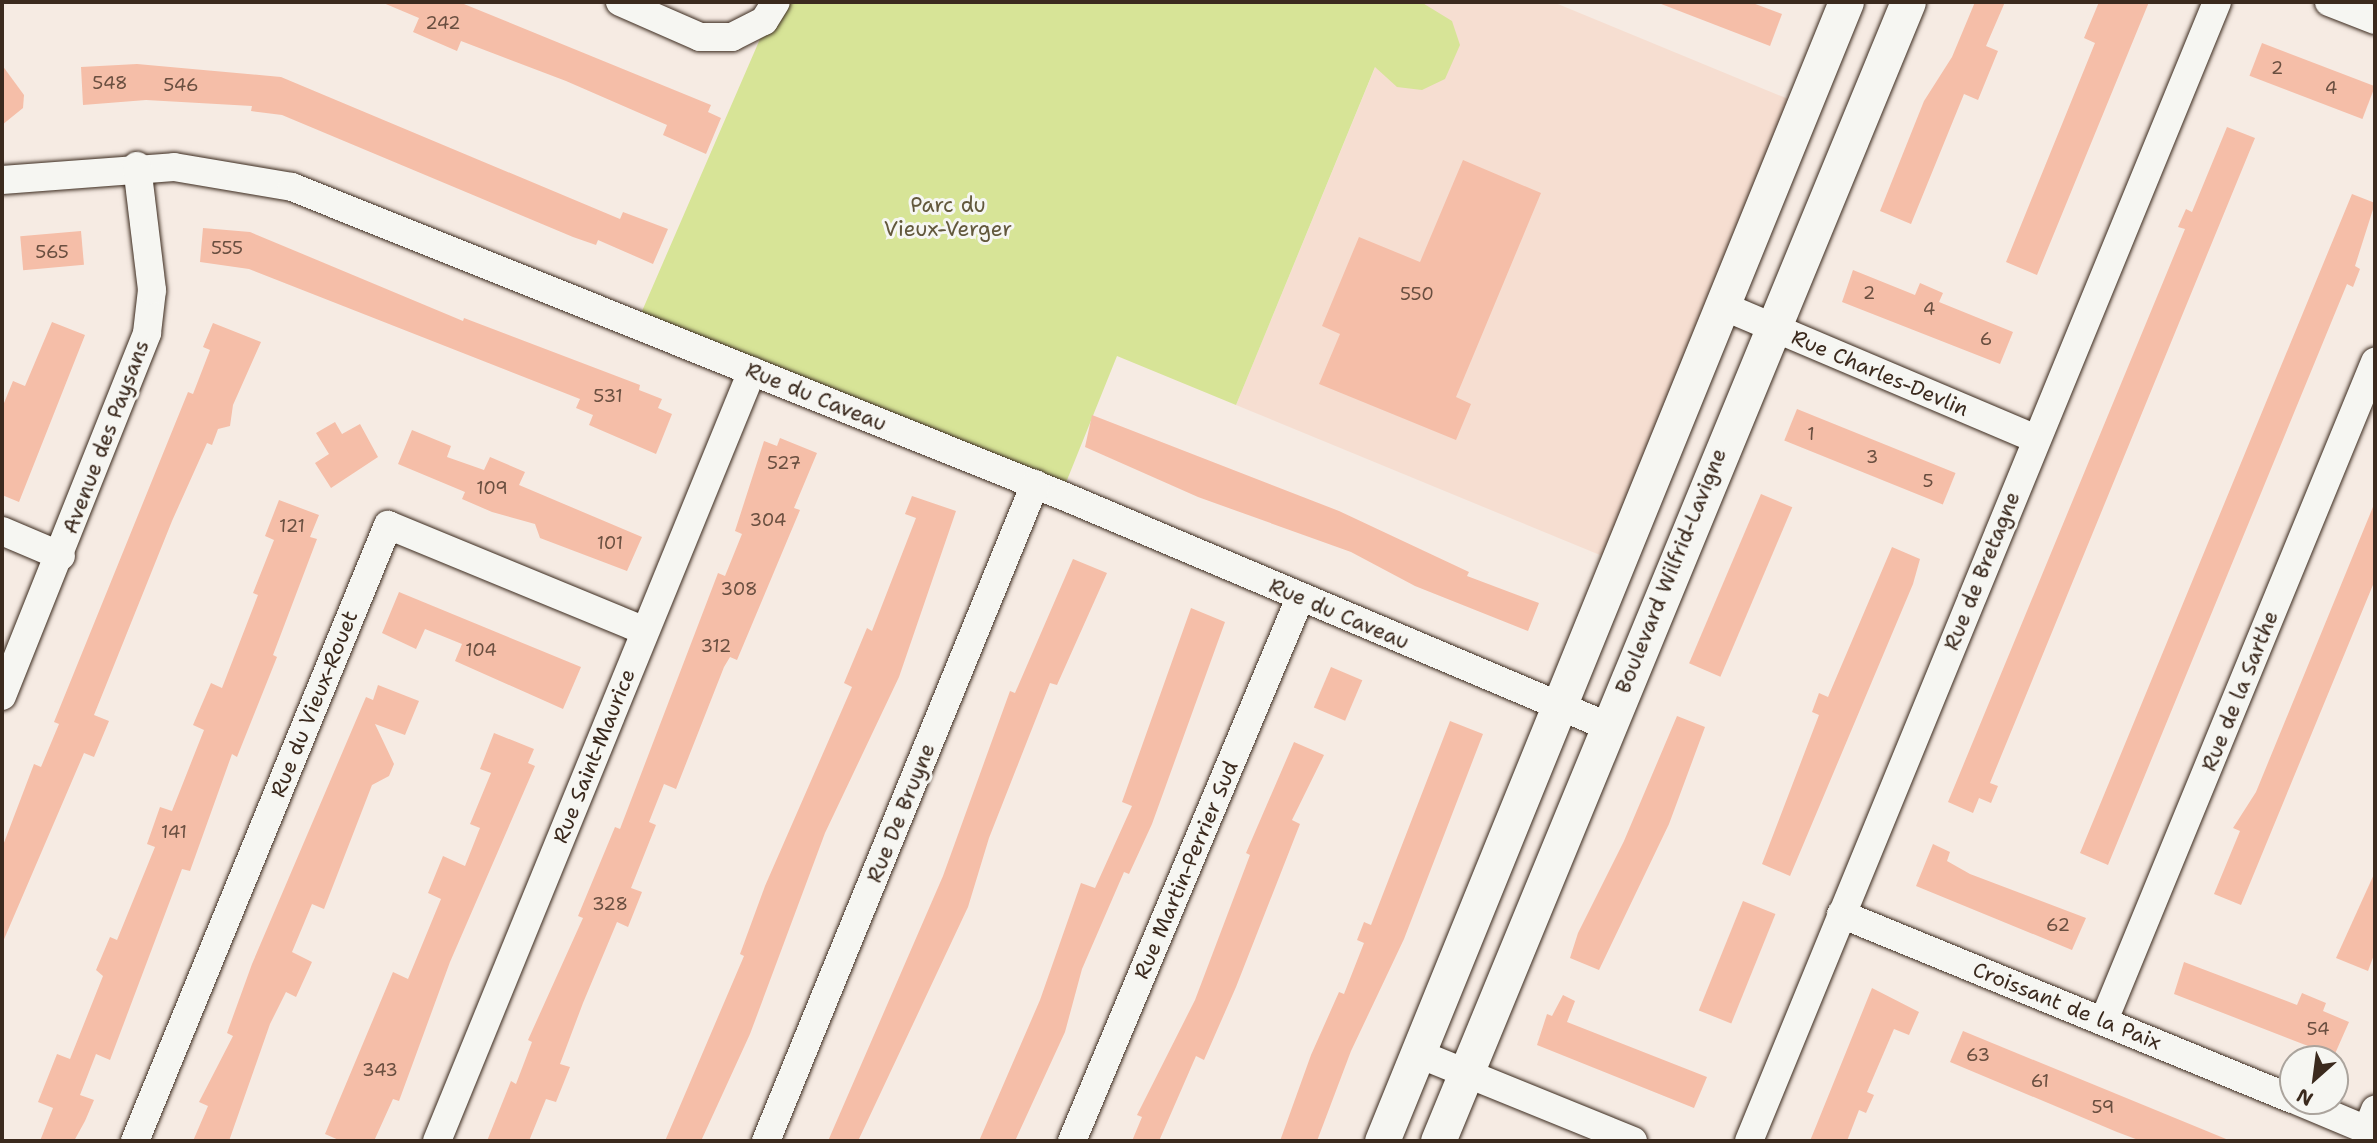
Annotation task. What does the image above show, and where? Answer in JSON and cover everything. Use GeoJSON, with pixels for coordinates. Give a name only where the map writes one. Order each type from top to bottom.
{"type":"FeatureCollection","features":[{"type":"Feature","properties":{"kind":"main road"},"geometry":{"type":"LineString","coordinates":[[1382,1141],[1846,2]]}},
{"type":"Feature","properties":{"kind":"main road","name":"Boulevard Wilfrid-Lavigne"},"geometry":{"type":"LineString","coordinates":[[1438,1141],[1907,2]]}},
{"type":"Feature","properties":{"kind":"street"},"geometry":{"type":"LineString","coordinates":[[620,2],[700,37],[732,37],[764,21],[776,2]]}},
{"type":"Feature","properties":{"kind":"street","name":"Rue de Bretagne"},"geometry":{"type":"LineString","coordinates":[[1749,1141],[2217,2]]}},
{"type":"Feature","properties":{"kind":"street"},"geometry":{"type":"LineString","coordinates":[[2329,2],[2375,20]]}},
{"type":"Feature","properties":{"kind":"street","name":"Rue du Caveau"},"geometry":{"type":"LineString","coordinates":[[2,180],[137,166],[239,174],[292,187],[1035,484],[1607,726]]}},
{"type":"Feature","properties":{"kind":"street","name":"Avenue des Paysans"},"geometry":{"type":"LineString","coordinates":[[2,696],[61,556],[146,333],[152,289],[137,166]]}},
{"type":"Feature","properties":{"kind":"street","name":"Rue Charles-Devlin"},"geometry":{"type":"LineString","coordinates":[[1723,306],[2036,439]]}},
{"type":"Feature","properties":{"kind":"street","name":"Rue de la Sarthe"},"geometry":{"type":"LineString","coordinates":[[2104,1020],[2375,362]]}},
{"type":"Feature","properties":{"kind":"street","name":"Rue Saint-Maurice"},"geometry":{"type":"LineString","coordinates":[[437,1141],[752,371]]}},
{"type":"Feature","properties":{"kind":"street","name":"Rue De Bruyne"},"geometry":{"type":"LineString","coordinates":[[766,1141],[1035,484]]}},
{"type":"Feature","properties":{"kind":"street","name":"Rue du Vieux-Rouet"},"geometry":{"type":"LineString","coordinates":[[135,1141],[388,525],[645,631]]}},
{"type":"Feature","properties":{"kind":"street"},"geometry":{"type":"LineString","coordinates":[[2,531],[61,556]]}},
{"type":"Feature","properties":{"kind":"street","name":"Rue Martin-Perrier Sud"},"geometry":{"type":"LineString","coordinates":[[1072,1141],[1300,598]]}},
{"type":"Feature","properties":{"kind":"street","name":"Croissant de la Paix"},"geometry":{"type":"LineString","coordinates":[[1841,914],[2279,1093]]}},
{"type":"Feature","properties":{"kind":"street"},"geometry":{"type":"LineString","coordinates":[[1419,1054],[1633,1141]]}},
{"type":"Feature","properties":{"kind":"street"},"geometry":{"type":"LineString","coordinates":[[2331,1115],[2367,1130],[2375,1110]]}},
{"type":"Feature","properties":{"kind":"shaded area"},"geometry":{"type":"Polygon","coordinates":[[[1402,2],[1553,2],[1805,106],[1617,562],[1236,405],[1402,2]]]}},
{"type":"Feature","properties":{"kind":"green space","name":"Parc du Vieux-Verger"},"geometry":{"type":"Polygon","coordinates":[[[776,2],[1421,2],[1452,21],[1460,45],[1445,79],[1422,90],[1397,87],[1375,67],[1236,405],[1117,356],[1061,495],[636,325],[776,2]]]}},
{"type":"Feature","properties":{"kind":"building"},"geometry":{"type":"Polygon","coordinates":[[[381,2],[459,2],[711,105],[708,112],[721,118],[706,154],[663,135],[667,125],[566,81],[461,41],[457,51],[413,32],[419,18],[381,2]]]}},
{"type":"Feature","properties":{"kind":"building"},"geometry":{"type":"Polygon","coordinates":[[[1656,2],[1750,2],[1782,14],[1770,46],[1656,2]]]}},
{"type":"Feature","properties":{"kind":"building"},"geometry":{"type":"Polygon","coordinates":[[[1975,2],[2005,2],[1986,46],[1998,51],[1978,100],[1964,94],[1911,224],[1880,211],[1924,101],[1952,57],[1975,2]]]}},
{"type":"Feature","properties":{"kind":"building"},"geometry":{"type":"Polygon","coordinates":[[[2099,2],[2149,2],[2037,275],[2006,262],[2095,43],[2084,38],[2099,2]]]}},
{"type":"Feature","properties":{"kind":"building"},"geometry":{"type":"Polygon","coordinates":[[[2262,43],[2375,86],[2362,119],[2249,76],[2262,43]]]}},
{"type":"Feature","properties":{"kind":"building"},"geometry":{"type":"Polygon","coordinates":[[[137,64],[281,77],[620,219],[623,212],[668,229],[653,264],[598,240],[596,245],[573,237],[282,115],[251,111],[252,106],[146,100],[83,105],[81,67],[137,64]]]}},
{"type":"Feature","properties":{"kind":"building"},"geometry":{"type":"Polygon","coordinates":[[[2,65],[24,95],[23,108],[2,125],[2,65]]]}},
{"type":"Feature","properties":{"kind":"building"},"geometry":{"type":"Polygon","coordinates":[[[2227,127],[2255,138],[1990,783],[1998,786],[1991,803],[1979,798],[1973,813],[1948,802],[2185,229],[2178,227],[2186,209],[2192,212],[2227,127]]]}},
{"type":"Feature","properties":{"kind":"building"},"geometry":{"type":"Polygon","coordinates":[[[1463,160],[1541,193],[1456,397],[1471,404],[1456,440],[1319,384],[1340,334],[1322,326],[1359,237],[1420,262],[1463,160]]]}},
{"type":"Feature","properties":{"kind":"building"},"geometry":{"type":"Polygon","coordinates":[[[2352,194],[2375,203],[2355,266],[2360,269],[2353,287],[2347,284],[2108,865],[2080,853],[2352,194]]]}},
{"type":"Feature","properties":{"kind":"building"},"geometry":{"type":"Polygon","coordinates":[[[203,228],[250,232],[463,321],[464,318],[640,385],[639,390],[662,399],[658,408],[672,414],[656,454],[589,425],[593,415],[576,408],[580,399],[249,269],[200,262],[203,228]]]}},
{"type":"Feature","properties":{"kind":"building"},"geometry":{"type":"Polygon","coordinates":[[[81,231],[84,265],[23,270],[20,236],[81,231]]]}},
{"type":"Feature","properties":{"kind":"building"},"geometry":{"type":"Polygon","coordinates":[[[1853,270],[1915,295],[1920,283],[1943,293],[1939,302],[2013,332],[2000,364],[1842,302],[1853,270]]]}},
{"type":"Feature","properties":{"kind":"building"},"geometry":{"type":"Polygon","coordinates":[[[52,322],[85,335],[19,502],[2,495],[2,408],[13,381],[25,386],[52,322]]]}},
{"type":"Feature","properties":{"kind":"building"},"geometry":{"type":"Polygon","coordinates":[[[213,323],[261,342],[233,405],[230,426],[218,429],[212,445],[207,443],[172,521],[94,715],[109,721],[94,757],[84,753],[2,944],[2,848],[34,764],[41,767],[59,724],[54,722],[188,392],[193,394],[210,350],[203,347],[213,323]]]}},
{"type":"Feature","properties":{"kind":"building"},"geometry":{"type":"Polygon","coordinates":[[[1797,409],[1956,473],[1943,505],[1784,441],[1797,409]]]}},
{"type":"Feature","properties":{"kind":"building"},"geometry":{"type":"Polygon","coordinates":[[[1092,415],[1339,511],[1469,572],[1467,576],[1539,603],[1528,631],[1415,586],[1351,552],[1198,497],[1085,447],[1092,415]]]}},
{"type":"Feature","properties":{"kind":"building"},"geometry":{"type":"Polygon","coordinates":[[[335,422],[342,434],[360,424],[378,457],[331,488],[315,463],[329,454],[316,433],[335,422]]]}},
{"type":"Feature","properties":{"kind":"building"},"geometry":{"type":"Polygon","coordinates":[[[412,430],[451,446],[447,457],[484,470],[490,457],[525,472],[519,485],[642,537],[627,571],[540,538],[535,524],[492,512],[462,499],[465,492],[398,464],[412,430]]]}},
{"type":"Feature","properties":{"kind":"building"},"geometry":{"type":"Polygon","coordinates":[[[780,438],[817,453],[794,508],[800,510],[737,660],[730,657],[724,667],[676,789],[664,784],[649,822],[656,825],[631,888],[642,892],[628,927],[617,922],[583,1003],[560,1064],[570,1067],[556,1102],[546,1099],[529,1141],[487,1141],[511,1081],[516,1084],[532,1042],[528,1040],[583,918],[578,916],[615,827],[620,829],[718,573],[725,576],[742,534],[735,531],[764,441],[777,446],[780,438]]]}},
{"type":"Feature","properties":{"kind":"building"},"geometry":{"type":"Polygon","coordinates":[[[1761,494],[1792,507],[1720,677],[1689,663],[1761,494]]]}},
{"type":"Feature","properties":{"kind":"building"},"geometry":{"type":"Polygon","coordinates":[[[912,496],[956,511],[899,677],[825,833],[750,1034],[701,1141],[665,1141],[744,956],[740,954],[765,886],[852,687],[844,683],[867,628],[872,631],[916,518],[905,514],[912,496]]]}},
{"type":"Feature","properties":{"kind":"building"},"geometry":{"type":"Polygon","coordinates":[[[279,500],[319,515],[310,537],[317,539],[273,655],[277,657],[237,757],[232,754],[190,871],[182,869],[110,1060],[96,1054],[80,1095],[94,1100],[85,1121],[74,1141],[40,1141],[53,1108],[38,1102],[57,1054],[70,1059],[103,976],[96,970],[110,937],[117,940],[155,847],[147,844],[160,807],[172,811],[204,730],[193,725],[211,683],[222,688],[258,595],[253,593],[274,540],[265,536],[279,500]]]}},
{"type":"Feature","properties":{"kind":"building"},"geometry":{"type":"Polygon","coordinates":[[[2375,502],[2375,580],[2241,905],[2214,894],[2240,831],[2233,828],[2256,792],[2375,502]]]}},
{"type":"Feature","properties":{"kind":"building"},"geometry":{"type":"Polygon","coordinates":[[[1892,547],[1920,559],[1913,584],[1790,876],[1762,864],[1819,715],[1812,712],[1819,693],[1828,697],[1892,547]]]}},
{"type":"Feature","properties":{"kind":"building"},"geometry":{"type":"Polygon","coordinates":[[[1073,559],[1107,573],[1057,685],[1050,683],[989,838],[968,907],[858,1141],[828,1141],[943,876],[1010,691],[1015,693],[1073,559]]]}},
{"type":"Feature","properties":{"kind":"building"},"geometry":{"type":"Polygon","coordinates":[[[399,592],[581,667],[563,709],[455,661],[462,644],[425,629],[416,649],[382,633],[399,592]]]}},
{"type":"Feature","properties":{"kind":"building"},"geometry":{"type":"Polygon","coordinates":[[[1191,608],[1225,622],[1152,824],[1129,874],[1124,872],[1082,969],[1065,1032],[1015,1141],[979,1141],[1040,1000],[1081,883],[1095,888],[1132,806],[1122,802],[1191,608]]]}},
{"type":"Feature","properties":{"kind":"building"},"geometry":{"type":"Polygon","coordinates":[[[1331,667],[1362,680],[1345,721],[1314,708],[1331,667]]]}},
{"type":"Feature","properties":{"kind":"building"},"geometry":{"type":"Polygon","coordinates":[[[378,685],[419,701],[405,735],[375,724],[394,764],[389,776],[372,785],[324,909],[312,904],[292,952],[312,962],[296,997],[286,992],[270,1024],[229,1141],[193,1141],[208,1106],[199,1102],[233,1036],[227,1033],[252,964],[366,697],[373,700],[378,685]]]}},
{"type":"Feature","properties":{"kind":"building"},"geometry":{"type":"Polygon","coordinates":[[[1677,716],[1705,727],[1669,824],[1599,970],[1570,958],[1578,933],[1624,841],[1677,716]]]}},
{"type":"Feature","properties":{"kind":"building"},"geometry":{"type":"Polygon","coordinates":[[[1450,721],[1483,734],[1404,939],[1351,1051],[1317,1141],[1280,1141],[1311,1055],[1339,992],[1344,994],[1364,943],[1357,940],[1364,922],[1371,925],[1450,721]]]}},
{"type":"Feature","properties":{"kind":"building"},"geometry":{"type":"Polygon","coordinates":[[[494,733],[534,749],[528,763],[535,766],[450,962],[399,1101],[393,1099],[374,1141],[341,1141],[325,1134],[393,972],[408,979],[441,899],[428,893],[443,856],[465,866],[480,828],[470,824],[491,773],[480,769],[494,733]]]}},
{"type":"Feature","properties":{"kind":"building"},"geometry":{"type":"Polygon","coordinates":[[[1294,742],[1324,755],[1292,820],[1300,824],[1236,987],[1204,1060],[1196,1056],[1159,1141],[1132,1141],[1142,1117],[1137,1115],[1195,1000],[1250,855],[1246,853],[1294,742]]]}},
{"type":"Feature","properties":{"kind":"building"},"geometry":{"type":"Polygon","coordinates":[[[1933,844],[1950,852],[1947,861],[1970,874],[2086,918],[2072,950],[1916,886],[1933,844]]]}},
{"type":"Feature","properties":{"kind":"building"},"geometry":{"type":"Polygon","coordinates":[[[2375,872],[2375,952],[2368,971],[2336,958],[2375,872]]]}},
{"type":"Feature","properties":{"kind":"building"},"geometry":{"type":"Polygon","coordinates":[[[1743,901],[1775,914],[1731,1024],[1699,1010],[1743,901]]]}},
{"type":"Feature","properties":{"kind":"building"},"geometry":{"type":"Polygon","coordinates":[[[2184,962],[2297,1005],[2302,993],[2326,1003],[2323,1011],[2349,1022],[2339,1045],[2306,1045],[2174,994],[2184,962]]]}},
{"type":"Feature","properties":{"kind":"building"},"geometry":{"type":"Polygon","coordinates":[[[1872,988],[1919,1012],[1909,1035],[1894,1029],[1867,1092],[1874,1095],[1866,1113],[1859,1110],[1847,1141],[1810,1141],[1872,988]]]}},
{"type":"Feature","properties":{"kind":"building"},"geometry":{"type":"Polygon","coordinates":[[[1563,995],[1575,1001],[1567,1022],[1707,1077],[1694,1108],[1537,1045],[1547,1014],[1552,1016],[1563,995]]]}},
{"type":"Feature","properties":{"kind":"building"},"geometry":{"type":"Polygon","coordinates":[[[1963,1031],[2231,1141],[2141,1141],[2117,1132],[1950,1062],[1963,1031]]]}}]}
